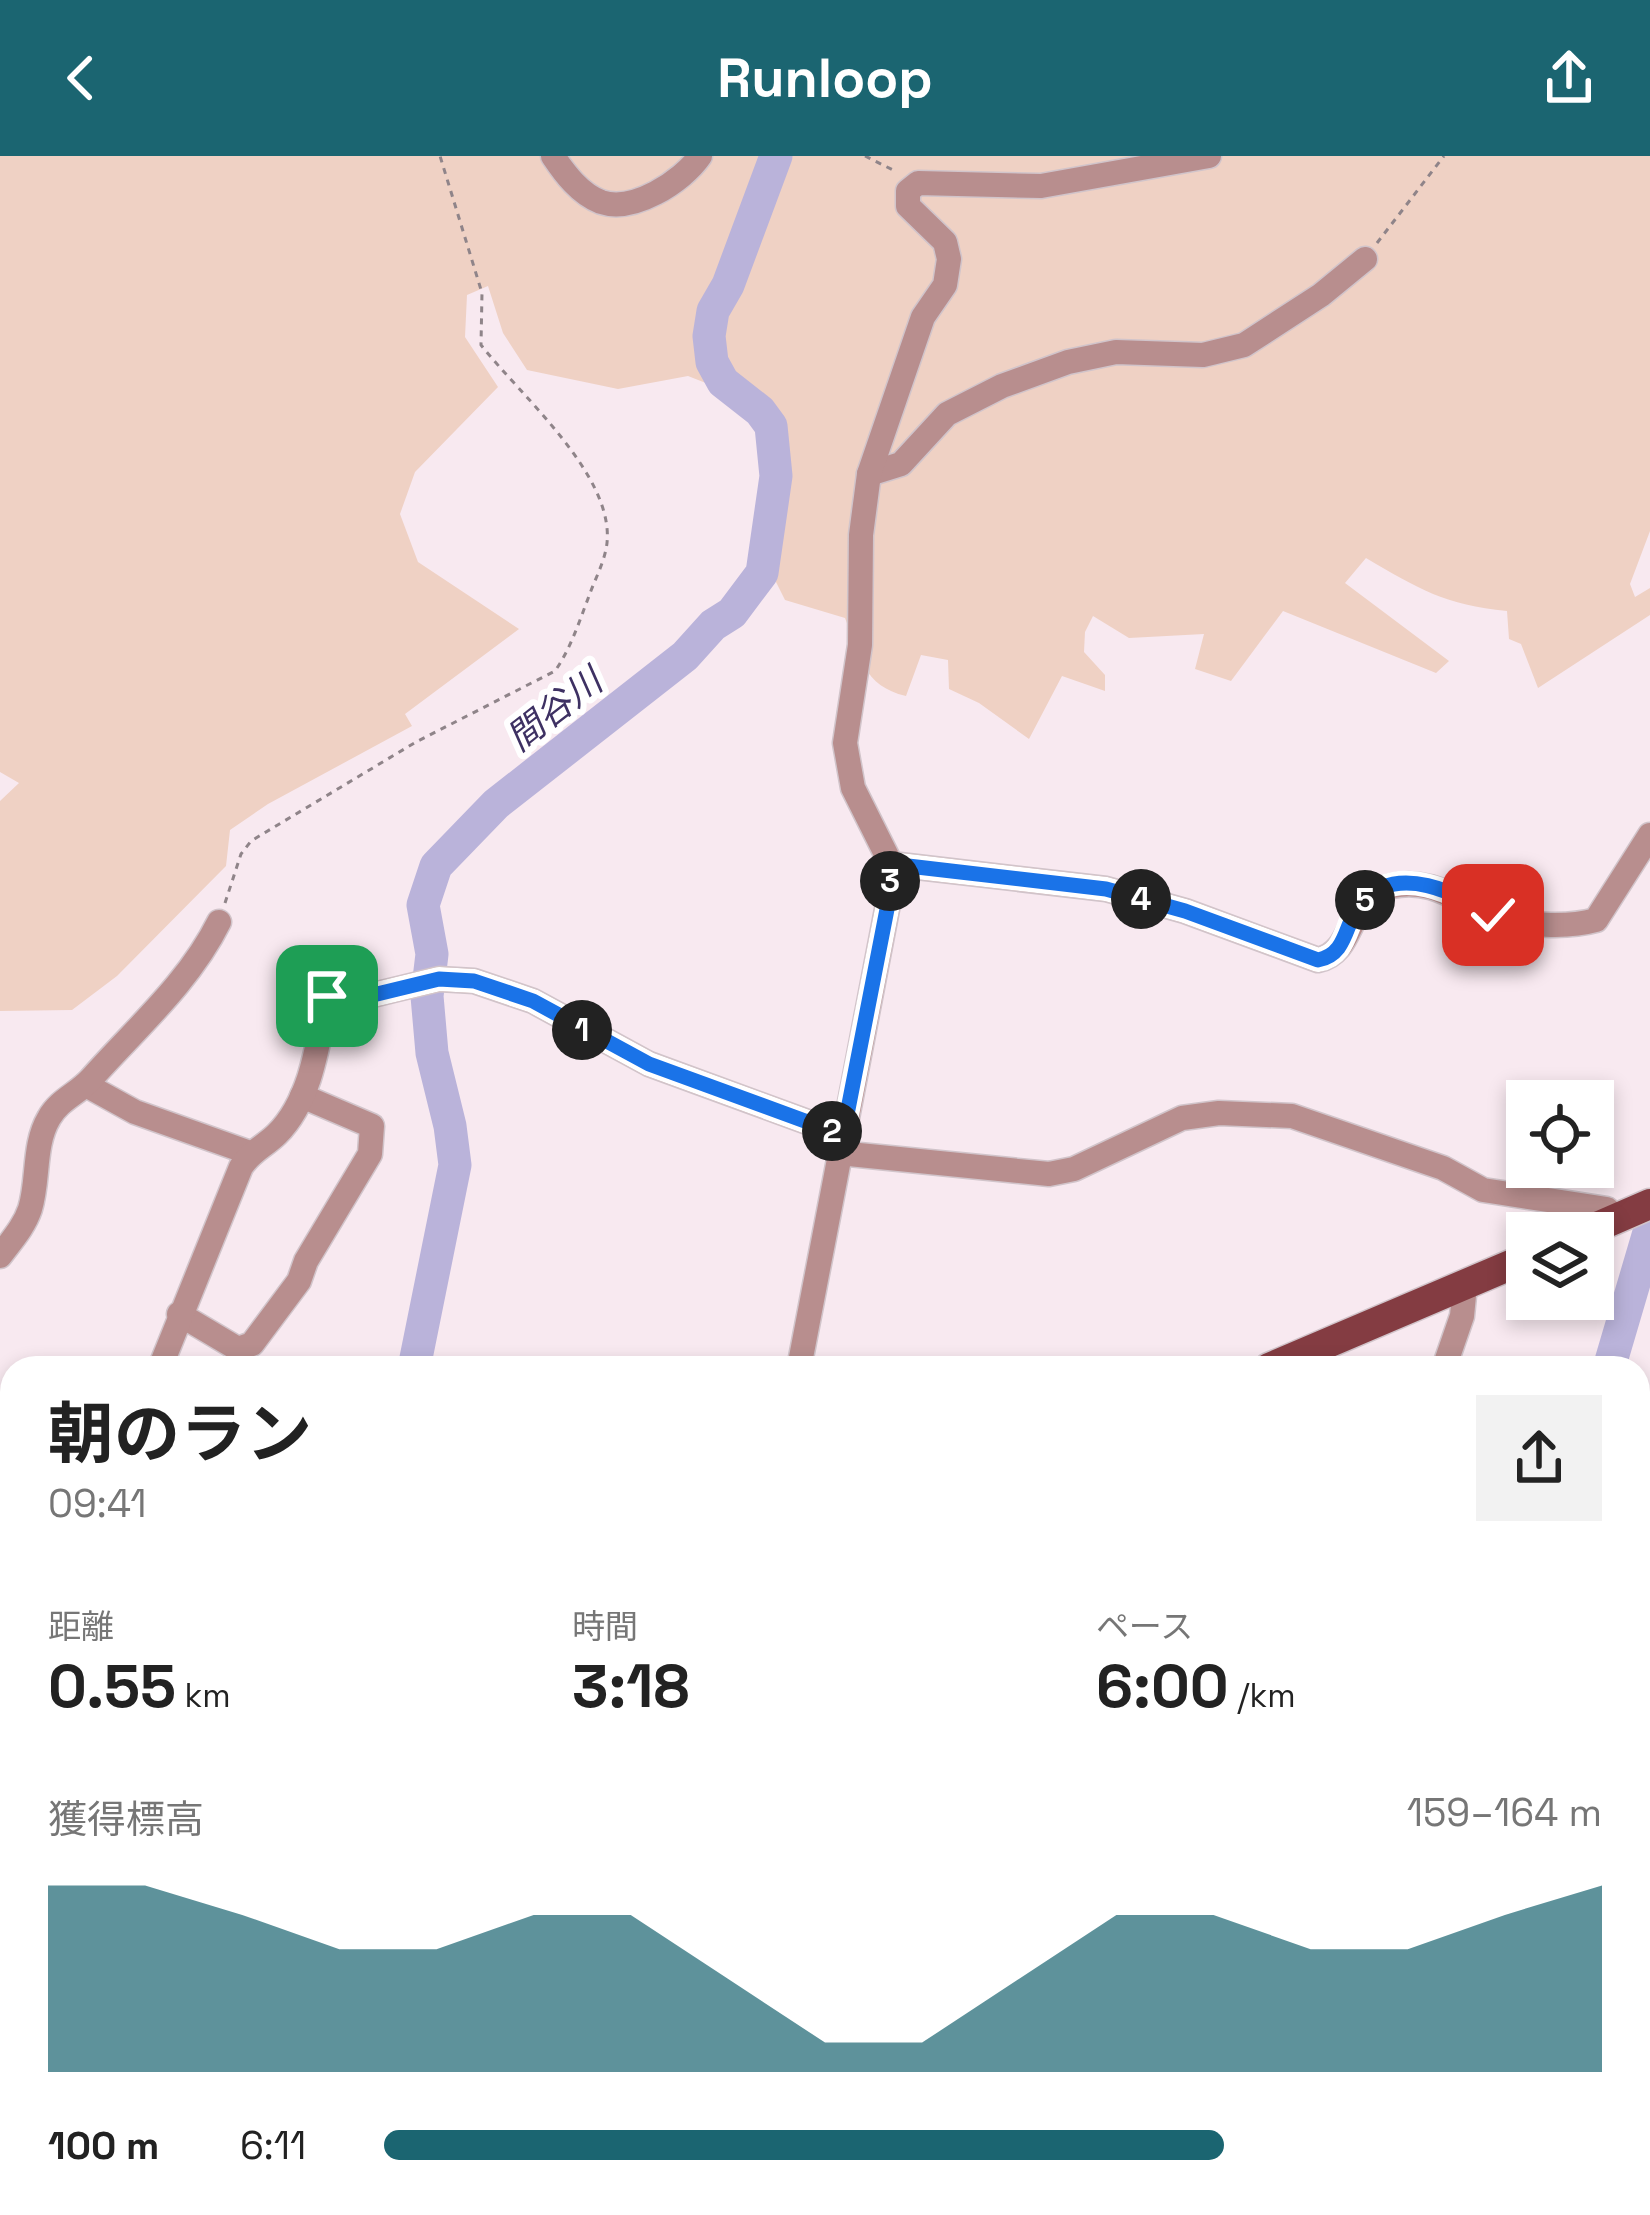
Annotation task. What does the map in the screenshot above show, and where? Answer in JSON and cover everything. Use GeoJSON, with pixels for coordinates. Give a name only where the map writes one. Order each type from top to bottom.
{"type":"FeatureCollection","features":[{"type":"Feature","properties":{"kind":"main road"},"geometry":{"type":"LineString","coordinates":[[1616,1219],[1650,1204]]}},
{"type":"Feature","properties":{"kind":"main road"},"geometry":{"type":"LineString","coordinates":[[1297,1356],[1506,1267]]}},
{"type":"Feature","properties":{"kind":"street"},"geometry":{"type":"LineString","coordinates":[[554,156],[585,194],[606,204],[634,201],[666,187],[700,156]]}},
{"type":"Feature","properties":{"kind":"street"},"geometry":{"type":"LineString","coordinates":[[801,1356],[889,899],[891,864],[853,788],[845,743],[860,645],[860,536],[869,474],[923,316],[945,285],[947,272],[945,242],[908,206],[908,191],[918,183],[1041,186],[1209,156]]}},
{"type":"Feature","properties":{"kind":"street"},"geometry":{"type":"LineString","coordinates":[[869,474],[901,464],[946,415],[1002,386],[1068,362],[1116,352],[1203,356],[1244,345],[1322,295],[1365,259]]}},
{"type":"Feature","properties":{"kind":"street"},"geometry":{"type":"LineString","coordinates":[[891,864],[1106,889],[1185,911],[1318,960],[1329,958],[1342,944],[1360,903],[1388,886],[1421,884],[1451,892],[1493,915],[1523,922],[1582,924],[1596,920],[1650,835]]}},
{"type":"Feature","properties":{"kind":"street"},"geometry":{"type":"LineString","coordinates":[[0,1256],[31,1206],[48,1119],[65,1098],[86,1085],[192,970],[219,922]]}},
{"type":"Feature","properties":{"kind":"street"},"geometry":{"type":"LineString","coordinates":[[164,1356],[250,1153],[279,1132],[302,1096],[314,1063],[327,996],[373,995],[429,980],[474,981],[533,1001],[649,1064],[841,1144],[1049,1174],[1073,1169],[1182,1118],[1219,1113],[1292,1116],[1443,1168],[1483,1190],[1607,1209],[1616,1219]]}},
{"type":"Feature","properties":{"kind":"street"},"geometry":{"type":"LineString","coordinates":[[86,1085],[135,1112],[250,1153]]}},
{"type":"Feature","properties":{"kind":"street"},"geometry":{"type":"LineString","coordinates":[[179,1314],[238,1348],[252,1344],[299,1281],[306,1261],[370,1154],[372,1126],[302,1096]]}},
{"type":"Feature","properties":{"kind":"street"},"geometry":{"type":"LineString","coordinates":[[1448,1356],[1462,1316],[1465,1285]]}},
{"type":"Feature","properties":{"kind":"path"},"geometry":{"type":"LineString","coordinates":[[219,922],[241,854],[251,841],[416,742],[555,671],[568,652],[607,548],[608,527],[594,485],[481,345],[482,293],[440,156]]}},
{"type":"Feature","properties":{"kind":"path"},"geometry":{"type":"LineString","coordinates":[[865,156],[875,161]]}},
{"type":"Feature","properties":{"kind":"path"},"geometry":{"type":"LineString","coordinates":[[1365,259],[1444,156]]}},
{"type":"Feature","properties":{"kind":"shaded area"},"geometry":{"type":"Polygon","coordinates":[[[0,156],[1650,156],[1650,531],[1630,584],[1635,597],[1650,588],[1650,615],[1538,688],[1521,644],[1509,639],[1507,611],[1433,594],[1366,558],[1345,583],[1449,661],[1436,673],[1283,611],[1231,681],[1195,669],[1204,634],[1129,638],[1093,616],[1085,632],[1084,652],[1105,675],[1105,691],[1062,676],[1029,739],[979,703],[949,689],[948,660],[921,655],[906,696],[892,691],[865,668],[845,618],[785,600],[772,574],[787,487],[751,420],[716,387],[688,376],[618,389],[527,370],[503,333],[488,286],[467,295],[465,337],[498,387],[415,472],[400,514],[418,562],[519,629],[405,714],[412,726],[268,804],[230,830],[226,866],[117,976],[72,1010],[0,1011],[0,801],[19,783],[0,772],[0,156]]]}},
{"type":"Feature","properties":{"kind":"waterway","name":"間谷川"},"geometry":{"type":"LineString","coordinates":[[416,1356],[455,1165],[432,1053],[427,996],[432,954],[423,905],[436,866],[496,804],[685,656],[713,625],[732,613],[762,573],[776,476],[771,426],[760,411],[723,382],[712,362],[709,336],[713,311],[728,285],[776,156]]}},
{"type":"Feature","properties":{"kind":"waterway"},"geometry":{"type":"LineString","coordinates":[[1613,1356],[1650,1229]]}},
{"type":"Feature","properties":{"kind":"route"},"geometry":{"type":"LineString","coordinates":[[327,996],[373,995],[439,979],[474,981],[533,1001],[649,1064],[843,1135],[889,899],[891,864],[1106,889],[1185,911],[1318,960],[1329,958],[1342,944],[1360,903],[1388,886],[1421,884],[1451,892],[1493,915]]}}]}
